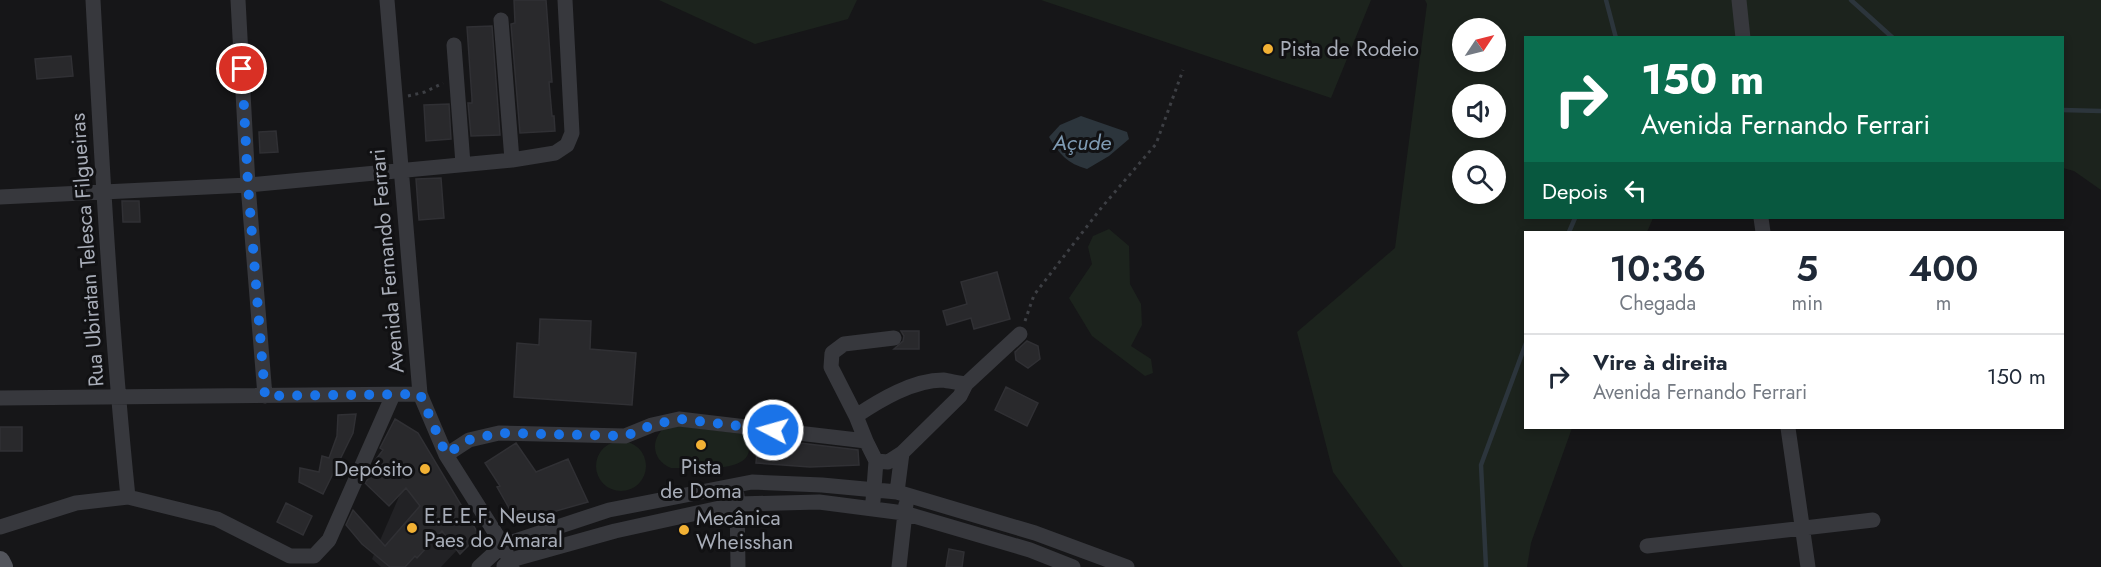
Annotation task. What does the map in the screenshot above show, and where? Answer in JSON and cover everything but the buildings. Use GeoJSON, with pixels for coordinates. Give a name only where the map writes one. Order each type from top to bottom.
{"type":"FeatureCollection","features":[{"type":"Feature","properties":{"kind":"main road"},"geometry":{"type":"LineString","coordinates":[[0,561],[3,567]]}},
{"type":"Feature","properties":{"kind":"street","name":"Rua Ubiratan Telesca Filgueiras"},"geometry":{"type":"LineString","coordinates":[[93,0],[118,397],[128,497]]}},
{"type":"Feature","properties":{"kind":"street"},"geometry":{"type":"LineString","coordinates":[[238,0],[248,185],[265,396]]}},
{"type":"Feature","properties":{"kind":"street","name":"Avenida Fernando Ferrari"},"geometry":{"type":"LineString","coordinates":[[387,0],[420,394],[446,454],[503,545],[509,565]]}},
{"type":"Feature","properties":{"kind":"street"},"geometry":{"type":"LineString","coordinates":[[0,197],[104,190],[248,185],[512,160],[555,153],[567,146],[572,133],[565,0]]}},
{"type":"Feature","properties":{"kind":"street"},"geometry":{"type":"LineString","coordinates":[[1739,0],[1743,36]]}},
{"type":"Feature","properties":{"kind":"street"},"geometry":{"type":"LineString","coordinates":[[501,20],[512,160]]}},
{"type":"Feature","properties":{"kind":"street"},"geometry":{"type":"LineString","coordinates":[[454,45],[463,164]]}},
{"type":"Feature","properties":{"kind":"street"},"geometry":{"type":"LineString","coordinates":[[876,461],[888,462],[902,453],[960,396],[966,384],[1020,334]]}},
{"type":"Feature","properties":{"kind":"street"},"geometry":{"type":"LineString","coordinates":[[872,509],[876,461],[831,367],[832,353],[844,344],[894,338]]}},
{"type":"Feature","properties":{"kind":"street"},"geometry":{"type":"LineString","coordinates":[[856,416],[904,388],[941,380],[966,384]]}},
{"type":"Feature","properties":{"kind":"street"},"geometry":{"type":"LineString","coordinates":[[0,398],[420,394]]}},
{"type":"Feature","properties":{"kind":"street"},"geometry":{"type":"LineString","coordinates":[[0,527],[76,503],[128,497],[217,519],[290,556],[314,556],[329,540],[393,395]]}},
{"type":"Feature","properties":{"kind":"street"},"geometry":{"type":"LineString","coordinates":[[446,454],[469,440],[499,433],[626,436],[652,425],[680,419],[866,441]]}},
{"type":"Feature","properties":{"kind":"street"},"geometry":{"type":"LineString","coordinates":[[1788,429],[1808,567]]}},
{"type":"Feature","properties":{"kind":"street"},"geometry":{"type":"LineString","coordinates":[[899,567],[904,513],[902,453]]}},
{"type":"Feature","properties":{"kind":"street"},"geometry":{"type":"LineString","coordinates":[[479,567],[503,545],[609,510],[752,482],[822,485],[902,494],[1035,533],[1127,567]]}},
{"type":"Feature","properties":{"kind":"street"},"geometry":{"type":"LineString","coordinates":[[737,484],[738,567]]}},
{"type":"Feature","properties":{"kind":"street"},"geometry":{"type":"LineString","coordinates":[[509,565],[615,531],[738,504],[819,502],[904,513],[1030,550],[1073,567]]}},
{"type":"Feature","properties":{"kind":"street"},"geometry":{"type":"LineString","coordinates":[[609,510],[615,531]]}},
{"type":"Feature","properties":{"kind":"street"},"geometry":{"type":"LineString","coordinates":[[1647,546],[1873,520]]}},
{"type":"Feature","properties":{"kind":"street"},"geometry":{"type":"LineString","coordinates":[[1030,550],[1035,533]]}},
{"type":"Feature","properties":{"kind":"path"},"geometry":{"type":"LineString","coordinates":[[1020,334],[1034,295],[1102,207],[1156,144],[1183,70]]}},
{"type":"Feature","properties":{"kind":"path"},"geometry":{"type":"LineString","coordinates":[[394,96],[412,96],[435,88],[456,73]]}},
{"type":"Feature","properties":{"kind":"shaded area"},"geometry":{"type":"Polygon","coordinates":[[[659,0],[857,0],[848,19],[755,44],[659,0]]]}},
{"type":"Feature","properties":{"kind":"shaded area","name":"Pista de Rodeio"},"geometry":{"type":"Polygon","coordinates":[[[1041,0],[1371,0],[1331,98],[1041,0]]]}},
{"type":"Feature","properties":{"kind":"shaded area"},"geometry":{"type":"Polygon","coordinates":[[[1425,0],[2101,0],[2101,190],[2074,171],[2064,168],[2064,36],[1524,36],[1524,219],[1653,219],[1647,231],[1524,231],[1524,429],[1572,429],[1531,543],[1527,567],[1403,567],[1333,472],[1297,332],[1395,248],[1427,4],[1425,0]]]}},
{"type":"Feature","properties":{"kind":"shaded area"},"geometry":{"type":"Polygon","coordinates":[[[1109,229],[1129,246],[1130,284],[1141,304],[1142,325],[1131,346],[1151,359],[1153,373],[1145,376],[1092,336],[1069,298],[1092,264],[1088,247],[1093,236],[1109,229]]]}},
{"type":"Feature","properties":{"kind":"shaded area","name":"Pista de Doma"},"geometry":{"type":"Polygon","coordinates":[[[669,425],[744,434],[749,448],[746,457],[738,463],[725,467],[671,468],[659,459],[655,447],[658,435],[669,425]]]}},
{"type":"Feature","properties":{"kind":"shaded area","name":"Pista de Doma"},"geometry":{"type":"Polygon","coordinates":[[[621,441],[630,443],[641,452],[646,466],[644,475],[635,486],[621,491],[612,489],[601,480],[596,466],[598,457],[607,446],[621,441]]]}},
{"type":"Feature","properties":{"kind":"shaded area","name":"E.E.E.F. Neusa Paes do Amaral"},"geometry":{"type":"Polygon","coordinates":[[[404,485],[457,550],[441,567],[381,567],[372,559],[404,485]]]}},
{"type":"Feature","properties":{"kind":"water","name":"Açude"},"geometry":{"type":"Polygon","coordinates":[[[1081,116],[1127,132],[1129,139],[1109,156],[1087,169],[1064,157],[1049,137],[1060,125],[1081,116]]]}},
{"type":"Feature","properties":{"kind":"waterway"},"geometry":{"type":"LineString","coordinates":[[1606,0],[1615,36]]}},
{"type":"Feature","properties":{"kind":"waterway"},"geometry":{"type":"LineString","coordinates":[[1851,0],[1891,36]]}},
{"type":"Feature","properties":{"kind":"waterway"},"geometry":{"type":"LineString","coordinates":[[2064,110],[2101,111]]}},
{"type":"Feature","properties":{"kind":"waterway"},"geometry":{"type":"LineString","coordinates":[[1569,231],[1575,219]]}},
{"type":"Feature","properties":{"kind":"waterway"},"geometry":{"type":"LineString","coordinates":[[1486,567],[1481,465],[1524,348]]}},
{"type":"Feature","properties":{"kind":"place","name":"Pista de Rodeio"},"geometry":{"type":"Point","coordinates":[1268,49]}},
{"type":"Feature","properties":{"kind":"place","name":"Pista de Doma"},"geometry":{"type":"Point","coordinates":[701,445]}},
{"type":"Feature","properties":{"kind":"place","name":"Depósito"},"geometry":{"type":"Point","coordinates":[425,469]}},
{"type":"Feature","properties":{"kind":"place","name":"E.E.E.F. Neusa Paes do Amaral"},"geometry":{"type":"Point","coordinates":[412,528]}},
{"type":"Feature","properties":{"kind":"place","name":"Mecânica Wheisshan"},"geometry":{"type":"Point","coordinates":[684,530]}},
{"type":"Feature","properties":{"kind":"route"},"geometry":{"type":"LineString","coordinates":[[242,69],[248,185],[265,396],[420,394],[446,454],[469,440],[499,433],[626,436],[652,425],[680,419],[773,430]]}}]}
